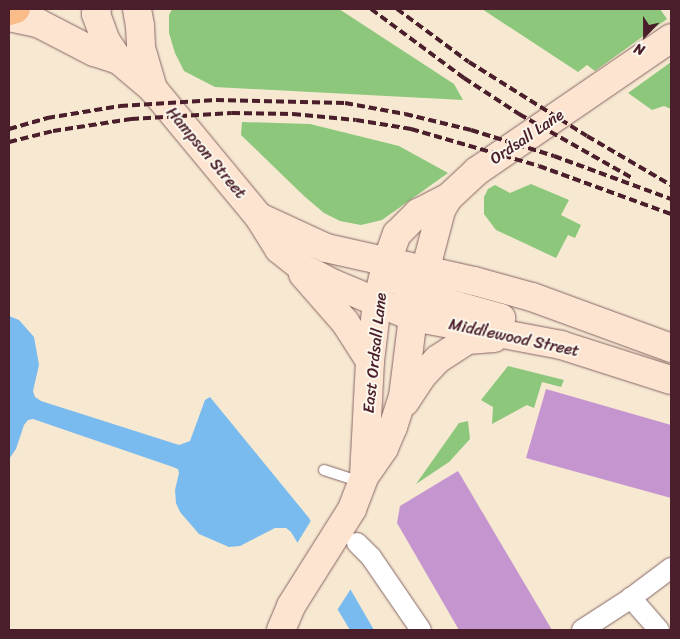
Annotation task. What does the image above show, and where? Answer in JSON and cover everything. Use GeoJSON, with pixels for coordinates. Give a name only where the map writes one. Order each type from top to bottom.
{"type":"FeatureCollection","features":[{"type":"Feature","properties":{"kind":"highway"},"geometry":{"type":"LineString","coordinates":[[9,12],[16,9]]}},
{"type":"Feature","properties":{"kind":"main road","name":"Hampson Street"},"geometry":{"type":"LineString","coordinates":[[97,9],[96,14],[106,41],[120,60],[153,89],[259,217],[279,249],[292,260],[334,284],[377,303],[420,293]]}},
{"type":"Feature","properties":{"kind":"main road","name":"Hampson Street"},"geometry":{"type":"LineString","coordinates":[[139,11],[140,48],[153,89]]}},
{"type":"Feature","properties":{"kind":"main road"},"geometry":{"type":"LineString","coordinates":[[9,17],[38,23],[94,52],[120,60]]}},
{"type":"Feature","properties":{"kind":"main road","name":"Ordsall Lane"},"geometry":{"type":"LineString","coordinates":[[420,293],[436,231],[448,198],[477,171],[671,38]]}},
{"type":"Feature","properties":{"kind":"main road","name":"East Ordsall Lane"},"geometry":{"type":"LineString","coordinates":[[363,480],[370,361],[377,303],[387,261],[397,234],[418,213],[448,198]]}},
{"type":"Feature","properties":{"kind":"main road","name":"Hampson Street"},"geometry":{"type":"LineString","coordinates":[[259,217],[288,229],[304,240],[326,248],[387,261],[420,293]]}},
{"type":"Feature","properties":{"kind":"main road"},"geometry":{"type":"LineString","coordinates":[[436,231],[452,263],[469,280],[532,297],[671,348]]}},
{"type":"Feature","properties":{"kind":"main road"},"geometry":{"type":"LineString","coordinates":[[292,260],[345,322],[370,361]]}},
{"type":"Feature","properties":{"kind":"main road"},"geometry":{"type":"LineString","coordinates":[[420,293],[469,280]]}},
{"type":"Feature","properties":{"kind":"main road"},"geometry":{"type":"LineString","coordinates":[[420,293],[535,329],[561,345]]}},
{"type":"Feature","properties":{"kind":"main road","name":"East Ordsall Lane"},"geometry":{"type":"LineString","coordinates":[[286,618],[345,542],[352,509],[363,480],[384,448],[403,397],[420,293]]}},
{"type":"Feature","properties":{"kind":"main road","name":"Middlewood Street"},"geometry":{"type":"LineString","coordinates":[[420,293],[511,336],[561,345],[671,380]]}},
{"type":"Feature","properties":{"kind":"main road"},"geometry":{"type":"LineString","coordinates":[[399,411],[422,376],[438,359],[454,348],[467,340],[511,336]]}},
{"type":"Feature","properties":{"kind":"street"},"geometry":{"type":"LineString","coordinates":[[345,542],[371,557],[421,630]]}},
{"type":"Feature","properties":{"kind":"street"},"geometry":{"type":"LineString","coordinates":[[582,630],[671,568]]}},
{"type":"Feature","properties":{"kind":"street"},"geometry":{"type":"LineString","coordinates":[[630,598],[659,630]]}},
{"type":"Feature","properties":{"kind":"lane"},"geometry":{"type":"LineString","coordinates":[[324,470],[363,480]]}},
{"type":"Feature","properties":{"kind":"green space"},"geometry":{"type":"Polygon","coordinates":[[[172,9],[339,9],[454,84],[463,100],[215,87],[184,71],[175,53],[169,33],[169,15],[172,9]]]}},
{"type":"Feature","properties":{"kind":"green space"},"geometry":{"type":"Polygon","coordinates":[[[482,9],[660,9],[667,19],[595,71],[587,65],[578,72],[482,9]]]}},
{"type":"Feature","properties":{"kind":"green space"},"geometry":{"type":"Polygon","coordinates":[[[671,62],[671,109],[664,106],[652,110],[628,93],[671,62]]]}},
{"type":"Feature","properties":{"kind":"green space"},"geometry":{"type":"Polygon","coordinates":[[[242,122],[310,124],[399,146],[448,173],[382,220],[361,225],[340,221],[324,213],[304,196],[241,135],[242,122]]]}},
{"type":"Feature","properties":{"kind":"green space"},"geometry":{"type":"Polygon","coordinates":[[[531,184],[569,200],[561,215],[581,225],[575,238],[568,235],[556,258],[496,230],[484,214],[484,197],[488,189],[495,185],[510,193],[531,184]]]}},
{"type":"Feature","properties":{"kind":"green space"},"geometry":{"type":"Polygon","coordinates":[[[508,366],[564,380],[561,387],[542,382],[534,408],[527,405],[492,424],[493,407],[481,400],[508,366]]]}},
{"type":"Feature","properties":{"kind":"green space"},"geometry":{"type":"Polygon","coordinates":[[[468,421],[470,439],[449,462],[416,484],[459,423],[468,421]]]}},
{"type":"Feature","properties":{"kind":"water"},"geometry":{"type":"Polygon","coordinates":[[[9,316],[19,320],[34,337],[39,365],[33,391],[35,397],[41,401],[179,445],[190,441],[205,400],[210,397],[309,518],[374,630],[350,630],[291,532],[286,528],[275,528],[240,546],[229,547],[199,534],[180,512],[176,503],[175,490],[179,473],[178,469],[33,419],[28,420],[24,425],[16,449],[9,459],[9,316]]]}},
{"type":"Feature","properties":{"kind":"pier"},"geometry":{"type":"Polygon","coordinates":[[[312,519],[352,587],[336,612],[296,545],[312,519]]]}},
{"type":"Feature","properties":{"kind":"building"},"geometry":{"type":"Polygon","coordinates":[[[546,389],[671,425],[671,498],[526,458],[546,389]]]}},
{"type":"Feature","properties":{"kind":"building"},"geometry":{"type":"Polygon","coordinates":[[[458,471],[552,630],[459,630],[397,523],[400,506],[458,471]]]}},
{"type":"Feature","properties":{"kind":"railway"},"geometry":{"type":"LineString","coordinates":[[371,9],[464,78],[519,114],[632,178]]}},
{"type":"Feature","properties":{"kind":"railway"},"geometry":{"type":"LineString","coordinates":[[397,9],[469,62],[587,136],[671,185]]}},
{"type":"Feature","properties":{"kind":"railway"},"geometry":{"type":"LineString","coordinates":[[9,129],[47,118],[120,106],[216,100],[345,103],[405,114],[471,130],[554,156],[671,199]]}},
{"type":"Feature","properties":{"kind":"railway"},"geometry":{"type":"LineString","coordinates":[[9,142],[53,131],[131,119],[232,113],[293,114],[356,120],[411,129],[539,166],[671,214]]}}]}
